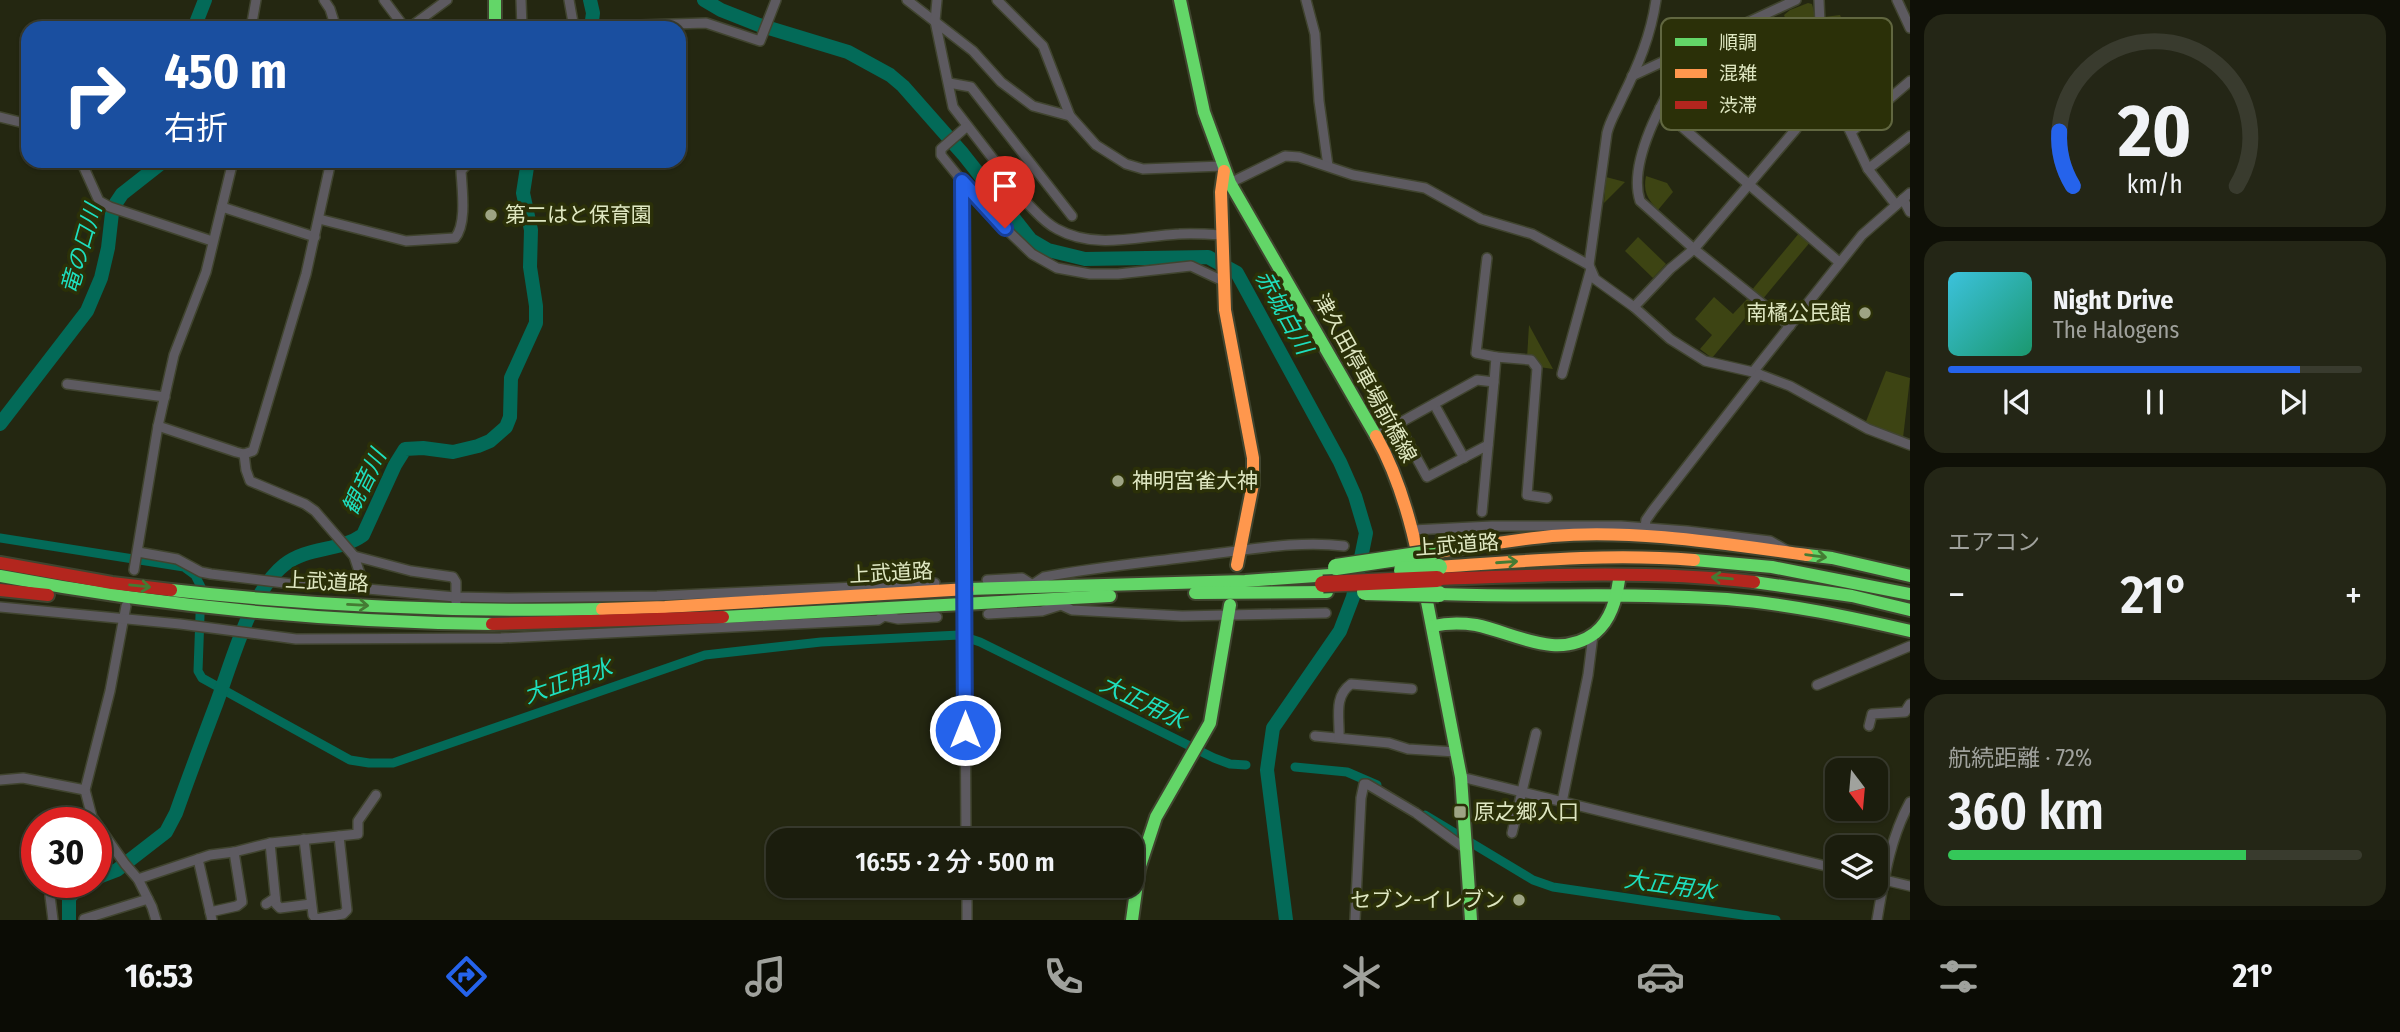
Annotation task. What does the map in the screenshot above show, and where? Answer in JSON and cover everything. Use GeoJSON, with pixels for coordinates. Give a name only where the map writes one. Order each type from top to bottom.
{"type":"FeatureCollection","features":[{"type":"Feature","properties":{"kind":"main road"},"geometry":{"type":"LineString","coordinates":[[493,21],[495,0]]}},
{"type":"Feature","properties":{"kind":"main road","name":"津久田停車場前橋線"},"geometry":{"type":"LineString","coordinates":[[1180,0],[1204,112],[1226,172],[1376,436],[1399,482],[1413,530],[1461,777],[1471,920]]}},
{"type":"Feature","properties":{"kind":"main road"},"geometry":{"type":"LineString","coordinates":[[1226,172],[1221,192],[1225,310],[1253,458],[1252,484],[1238,558]]}},
{"type":"Feature","properties":{"kind":"main road"},"geometry":{"type":"LineString","coordinates":[[1619,535],[1619,555]]}},
{"type":"Feature","properties":{"kind":"main road"},"geometry":{"type":"LineString","coordinates":[[1329,579],[1437,573],[1553,537],[1619,535],[1789,560],[1832,558],[1910,576]]}},
{"type":"Feature","properties":{"kind":"main road"},"geometry":{"type":"LineString","coordinates":[[0,555],[120,595]]}},
{"type":"Feature","properties":{"kind":"main road","name":"上武道路"},"geometry":{"type":"LineString","coordinates":[[1437,573],[1553,559],[1657,557],[1772,567],[1910,594]]}},
{"type":"Feature","properties":{"kind":"main road","name":"上武道路"},"geometry":{"type":"LineString","coordinates":[[0,563],[120,595]]}},
{"type":"Feature","properties":{"kind":"main road"},"geometry":{"type":"LineString","coordinates":[[1437,573],[1526,597],[1618,587],[1726,599],[1784,600],[1910,631]]}},
{"type":"Feature","properties":{"kind":"main road","name":"上武道路"},"geometry":{"type":"LineString","coordinates":[[1034,593],[1058,601],[1437,573],[1639,573],[1755,581],[1910,610]]}},
{"type":"Feature","properties":{"kind":"main road","name":"上武道路"},"geometry":{"type":"LineString","coordinates":[[0,576],[120,595],[202,600],[424,623],[694,619],[867,598],[1329,579]]}},
{"type":"Feature","properties":{"kind":"main road"},"geometry":{"type":"LineString","coordinates":[[1433,626],[1451,623],[1477,626],[1531,643],[1552,646],[1577,642],[1593,635],[1607,619],[1618,587]]}},
{"type":"Feature","properties":{"kind":"main road"},"geometry":{"type":"LineString","coordinates":[[0,590],[71,597],[120,595]]}},
{"type":"Feature","properties":{"kind":"main road","name":"上武道路"},"geometry":{"type":"LineString","coordinates":[[867,598],[885,611],[963,596]]}},
{"type":"Feature","properties":{"kind":"main road"},"geometry":{"type":"LineString","coordinates":[[1132,920],[1139,869],[1156,817],[1210,723],[1229,611]]}},
{"type":"Feature","properties":{"kind":"street"},"geometry":{"type":"LineString","coordinates":[[252,21],[256,0]]}},
{"type":"Feature","properties":{"kind":"street"},"geometry":{"type":"LineString","coordinates":[[324,0],[334,21]]}},
{"type":"Feature","properties":{"kind":"street"},"geometry":{"type":"LineString","coordinates":[[384,0],[401,21]]}},
{"type":"Feature","properties":{"kind":"street"},"geometry":{"type":"LineString","coordinates":[[417,21],[447,0]]}},
{"type":"Feature","properties":{"kind":"street"},"geometry":{"type":"LineString","coordinates":[[521,0],[522,21]]}},
{"type":"Feature","properties":{"kind":"street"},"geometry":{"type":"LineString","coordinates":[[569,0],[573,21]]}},
{"type":"Feature","properties":{"kind":"street"},"geometry":{"type":"LineString","coordinates":[[907,0],[973,51],[1001,82],[1033,106],[1070,116]]}},
{"type":"Feature","properties":{"kind":"street"},"geometry":{"type":"LineString","coordinates":[[937,0],[935,21],[953,107],[965,128],[1028,204],[1056,229],[1084,239],[1100,240],[1180,234],[1222,239]]}},
{"type":"Feature","properties":{"kind":"street"},"geometry":{"type":"LineString","coordinates":[[997,0],[1043,46],[1070,116],[1096,145],[1135,167],[1226,172],[1285,156],[1299,157],[1353,176],[1425,188],[1481,219],[1532,233],[1590,268],[1595,279],[1634,306],[1670,339],[1705,361],[1756,373],[1790,386],[1868,429],[1910,445]]}},
{"type":"Feature","properties":{"kind":"street"},"geometry":{"type":"LineString","coordinates":[[1306,0],[1315,34],[1319,101],[1328,166]]}},
{"type":"Feature","properties":{"kind":"street"},"geometry":{"type":"LineString","coordinates":[[1562,374],[1590,268],[1609,122],[1650,34],[1656,0]]}},
{"type":"Feature","properties":{"kind":"street"},"geometry":{"type":"LineString","coordinates":[[1759,18],[1796,0]]}},
{"type":"Feature","properties":{"kind":"street"},"geometry":{"type":"LineString","coordinates":[[1819,0],[1820,18]]}},
{"type":"Feature","properties":{"kind":"street"},"geometry":{"type":"LineString","coordinates":[[1897,0],[1910,28]]}},
{"type":"Feature","properties":{"kind":"street"},"geometry":{"type":"LineString","coordinates":[[686,24],[706,23],[760,41],[775,3]]}},
{"type":"Feature","properties":{"kind":"street"},"geometry":{"type":"LineString","coordinates":[[1632,76],[1661,63]]}},
{"type":"Feature","properties":{"kind":"street"},"geometry":{"type":"LineString","coordinates":[[1892,97],[1910,81]]}},
{"type":"Feature","properties":{"kind":"street"},"geometry":{"type":"LineString","coordinates":[[949,83],[971,87],[1073,216]]}},
{"type":"Feature","properties":{"kind":"street"},"geometry":{"type":"LineString","coordinates":[[1660,108],[1645,144],[1636,190],[1640,201],[1694,249],[1790,326]]}},
{"type":"Feature","properties":{"kind":"street"},"geometry":{"type":"LineString","coordinates":[[0,117],[21,122]]}},
{"type":"Feature","properties":{"kind":"street"},"geometry":{"type":"LineString","coordinates":[[965,128],[941,149],[941,155],[962,181],[1032,254],[1057,268],[1090,274],[1118,274],[1191,266],[1223,281]]}},
{"type":"Feature","properties":{"kind":"street"},"geometry":{"type":"LineString","coordinates":[[1686,130],[1839,262]]}},
{"type":"Feature","properties":{"kind":"street"},"geometry":{"type":"LineString","coordinates":[[1634,306],[1694,249],[1795,130]]}},
{"type":"Feature","properties":{"kind":"street"},"geometry":{"type":"LineString","coordinates":[[1853,130],[1851,132],[1868,169],[1903,199],[1910,212]]}},
{"type":"Feature","properties":{"kind":"street"},"geometry":{"type":"LineString","coordinates":[[1868,169],[1910,136]]}},
{"type":"Feature","properties":{"kind":"street"},"geometry":{"type":"LineString","coordinates":[[84,168],[99,201],[212,241]]}},
{"type":"Feature","properties":{"kind":"street"},"geometry":{"type":"LineString","coordinates":[[231,168],[206,272],[174,355],[158,426],[136,560],[177,559],[201,572],[211,574],[280,583],[365,589],[456,602],[856,587],[867,598],[877,586],[935,583]]}},
{"type":"Feature","properties":{"kind":"street"},"geometry":{"type":"LineString","coordinates":[[158,426],[244,454],[251,453],[306,274],[330,168]]}},
{"type":"Feature","properties":{"kind":"street"},"geometry":{"type":"LineString","coordinates":[[319,219],[406,241],[455,238],[460,233],[463,199],[461,171],[464,168]]}},
{"type":"Feature","properties":{"kind":"street"},"geometry":{"type":"LineString","coordinates":[[962,181],[966,828]]}},
{"type":"Feature","properties":{"kind":"street"},"geometry":{"type":"LineString","coordinates":[[1645,527],[1653,510],[1839,262],[1862,235],[1903,199]]}},
{"type":"Feature","properties":{"kind":"street"},"geometry":{"type":"LineString","coordinates":[[222,208],[315,237]]}},
{"type":"Feature","properties":{"kind":"street"},"geometry":{"type":"LineString","coordinates":[[1487,258],[1476,354],[1531,360],[1537,368],[1527,495],[1547,498]]}},
{"type":"Feature","properties":{"kind":"street"},"geometry":{"type":"LineString","coordinates":[[1482,512],[1496,357]]}},
{"type":"Feature","properties":{"kind":"street"},"geometry":{"type":"LineString","coordinates":[[1376,436],[1477,380],[1494,382]]}},
{"type":"Feature","properties":{"kind":"street"},"geometry":{"type":"LineString","coordinates":[[67,384],[164,397]]}},
{"type":"Feature","properties":{"kind":"street"},"geometry":{"type":"LineString","coordinates":[[1434,404],[1464,458]]}},
{"type":"Feature","properties":{"kind":"street"},"geometry":{"type":"LineString","coordinates":[[1398,424],[1427,477],[1488,445]]}},
{"type":"Feature","properties":{"kind":"street"},"geometry":{"type":"LineString","coordinates":[[244,454],[250,481],[305,504],[315,511],[351,553],[365,589]]}},
{"type":"Feature","properties":{"kind":"street"},"geometry":{"type":"LineString","coordinates":[[1413,530],[1492,526],[1645,527],[1770,541],[1789,560]]}},
{"type":"Feature","properties":{"kind":"street"},"geometry":{"type":"LineString","coordinates":[[1034,593],[1039,579],[1050,576],[1238,558],[1323,543],[1344,546]]}},
{"type":"Feature","properties":{"kind":"street"},"geometry":{"type":"LineString","coordinates":[[351,553],[411,571],[453,577],[456,582],[456,602]]}},
{"type":"Feature","properties":{"kind":"street"},"geometry":{"type":"LineString","coordinates":[[987,580],[1027,579],[1034,593]]}},
{"type":"Feature","properties":{"kind":"street"},"geometry":{"type":"LineString","coordinates":[[88,807],[85,790],[110,691],[123,620],[120,595]]}},
{"type":"Feature","properties":{"kind":"street"},"geometry":{"type":"LineString","coordinates":[[988,614],[1049,610],[1058,601],[1072,610],[1182,616],[1229,611],[1326,612]]}},
{"type":"Feature","properties":{"kind":"street"},"geometry":{"type":"LineString","coordinates":[[0,607],[180,624],[296,639],[727,628],[878,620],[885,611],[898,619],[937,617]]}},
{"type":"Feature","properties":{"kind":"street"},"geometry":{"type":"LineString","coordinates":[[1562,802],[1588,675],[1593,635]]}},
{"type":"Feature","properties":{"kind":"street"},"geometry":{"type":"LineString","coordinates":[[1817,685],[1910,646]]}},
{"type":"Feature","properties":{"kind":"street"},"geometry":{"type":"LineString","coordinates":[[1339,738],[1338,701],[1344,689],[1351,684],[1412,689]]}},
{"type":"Feature","properties":{"kind":"street"},"geometry":{"type":"LineString","coordinates":[[1869,726],[1872,714],[1905,712],[1910,704]]}},
{"type":"Feature","properties":{"kind":"street"},"geometry":{"type":"LineString","coordinates":[[1512,833],[1536,733]]}},
{"type":"Feature","properties":{"kind":"street"},"geometry":{"type":"LineString","coordinates":[[1315,736],[1389,743],[1408,749],[1456,752]]}},
{"type":"Feature","properties":{"kind":"street"},"geometry":{"type":"LineString","coordinates":[[1461,777],[1825,866]]}},
{"type":"Feature","properties":{"kind":"street"},"geometry":{"type":"LineString","coordinates":[[0,780],[16,778],[85,790]]}},
{"type":"Feature","properties":{"kind":"street"},"geometry":{"type":"LineString","coordinates":[[1355,920],[1361,797],[1364,784],[1467,844]]}},
{"type":"Feature","properties":{"kind":"street"},"geometry":{"type":"LineString","coordinates":[[138,879],[210,855],[270,843],[358,834],[358,821],[376,795]]}},
{"type":"Feature","properties":{"kind":"street"},"geometry":{"type":"LineString","coordinates":[[1888,855],[1900,820],[1910,802]]}},
{"type":"Feature","properties":{"kind":"street"},"geometry":{"type":"LineString","coordinates":[[304,839],[311,904],[316,919],[343,914],[347,910],[339,836]]}},
{"type":"Feature","properties":{"kind":"street"},"geometry":{"type":"LineString","coordinates":[[270,843],[276,904],[280,908],[311,904]]}},
{"type":"Feature","properties":{"kind":"street"},"geometry":{"type":"LineString","coordinates":[[112,848],[138,879],[156,920]]}},
{"type":"Feature","properties":{"kind":"street"},"geometry":{"type":"LineString","coordinates":[[198,859],[211,916],[242,902],[234,852]]}},
{"type":"Feature","properties":{"kind":"street"},"geometry":{"type":"LineString","coordinates":[[1888,881],[1910,886]]}},
{"type":"Feature","properties":{"kind":"street"},"geometry":{"type":"LineString","coordinates":[[50,898],[53,920]]}},
{"type":"Feature","properties":{"kind":"street"},"geometry":{"type":"LineString","coordinates":[[266,904],[275,898]]}},
{"type":"Feature","properties":{"kind":"street"},"geometry":{"type":"LineString","coordinates":[[967,898],[967,920]]}},
{"type":"Feature","properties":{"kind":"street"},"geometry":{"type":"LineString","coordinates":[[1877,920],[1879,898]]}},
{"type":"Feature","properties":{"kind":"street"},"geometry":{"type":"LineString","coordinates":[[84,919],[148,899]]}},
{"type":"Feature","properties":{"kind":"green space"},"geometry":{"type":"Polygon","coordinates":[[[1812,4],[1815,18],[1785,18],[1784,15],[1790,10],[1812,4]]]}},
{"type":"Feature","properties":{"kind":"green space"},"geometry":{"type":"Polygon","coordinates":[[[1840,15],[1841,18],[1824,18],[1840,15]]]}},
{"type":"Feature","properties":{"kind":"green space"},"geometry":{"type":"Polygon","coordinates":[[[1646,176],[1667,183],[1673,192],[1658,210],[1647,194],[1646,176]]]}},
{"type":"Feature","properties":{"kind":"green space"},"geometry":{"type":"Polygon","coordinates":[[[1606,178],[1625,182],[1604,203],[1606,178]]]}},
{"type":"Feature","properties":{"kind":"green space"},"geometry":{"type":"Polygon","coordinates":[[[1800,232],[1811,241],[1762,300],[1751,291],[1800,232]]]}},
{"type":"Feature","properties":{"kind":"green space"},"geometry":{"type":"Polygon","coordinates":[[[1638,237],[1666,264],[1653,278],[1625,251],[1638,237]]]}},
{"type":"Feature","properties":{"kind":"green space"},"geometry":{"type":"Polygon","coordinates":[[[1714,297],[1733,314],[1747,299],[1756,305],[1712,358],[1700,349],[1712,335],[1695,319],[1714,297]]]}},
{"type":"Feature","properties":{"kind":"green space"},"geometry":{"type":"Polygon","coordinates":[[[1529,325],[1553,369],[1539,367],[1527,358],[1529,325]]]}},
{"type":"Feature","properties":{"kind":"green space"},"geometry":{"type":"Polygon","coordinates":[[[1886,371],[1910,378],[1903,438],[1865,424],[1886,371]]]}},
{"type":"Feature","properties":{"kind":"waterway","name":"竜の口川"},"geometry":{"type":"LineString","coordinates":[[197,21],[205,0]]}},
{"type":"Feature","properties":{"kind":"waterway","name":"観音川"},"geometry":{"type":"LineString","coordinates":[[590,0],[592,21]]}},
{"type":"Feature","properties":{"kind":"waterway","name":"赤城白川"},"geometry":{"type":"LineString","coordinates":[[704,0],[759,25],[848,52],[890,75],[963,154],[1031,240],[1048,250],[1085,259],[1208,257],[1237,273],[1340,462],[1355,496],[1366,533],[1353,597],[1340,631],[1273,728],[1267,770],[1286,920]]}},
{"type":"Feature","properties":{"kind":"waterway","name":"竜の口川"},"geometry":{"type":"LineString","coordinates":[[0,424],[87,311],[101,278],[116,203],[122,194],[155,168]]}},
{"type":"Feature","properties":{"kind":"waterway","name":"観音川"},"geometry":{"type":"LineString","coordinates":[[112,872],[166,832],[176,813],[243,629],[261,592],[272,577],[293,559],[344,544],[363,535],[405,449],[423,448],[453,452],[490,441],[506,427],[510,417],[511,378],[536,323],[530,267],[531,230],[523,193],[527,168]]}},
{"type":"Feature","properties":{"kind":"waterway","name":"大正用水"},"geometry":{"type":"LineString","coordinates":[[0,538],[184,567],[195,575],[201,587],[198,671],[202,678],[350,760],[393,763],[705,655],[821,642],[959,635],[980,642],[1214,758],[1230,764],[1246,765]]}},
{"type":"Feature","properties":{"kind":"waterway","name":"大正用水"},"geometry":{"type":"LineString","coordinates":[[1295,767],[1347,772],[1377,785]]}},
{"type":"Feature","properties":{"kind":"waterway","name":"大正用水"},"geometry":{"type":"LineString","coordinates":[[1425,815],[1533,880],[1553,887],[1776,920]]}},
{"type":"Feature","properties":{"kind":"waterway","name":"観音川"},"geometry":{"type":"LineString","coordinates":[[69,898],[69,920]]}},
{"type":"Feature","properties":{"kind":"traffic: fast"},"geometry":{"type":"LineString","coordinates":[[495,0],[495,21]]}},
{"type":"Feature","properties":{"kind":"traffic: fast"},"geometry":{"type":"LineString","coordinates":[[1180,0],[1204,112],[1230,183],[1376,436]]}},
{"type":"Feature","properties":{"kind":"traffic: fast"},"geometry":{"type":"LineString","coordinates":[[1336,567],[1431,553]]}},
{"type":"Feature","properties":{"kind":"traffic: fast"},"geometry":{"type":"LineString","coordinates":[[1807,555],[1910,576]]}},
{"type":"Feature","properties":{"kind":"traffic: fast"},"geometry":{"type":"LineString","coordinates":[[1694,560],[1772,567],[1910,594]]}},
{"type":"Feature","properties":{"kind":"traffic: fast"},"geometry":{"type":"LineString","coordinates":[[1402,570],[1439,567]]}},
{"type":"Feature","properties":{"kind":"traffic: fast"},"geometry":{"type":"LineString","coordinates":[[968,589],[1245,581],[1330,575]]}},
{"type":"Feature","properties":{"kind":"traffic: fast"},"geometry":{"type":"LineString","coordinates":[[0,576],[122,596],[245,611],[368,620],[492,624]]}},
{"type":"Feature","properties":{"kind":"traffic: fast"},"geometry":{"type":"LineString","coordinates":[[1433,626],[1476,625],[1536,642],[1566,645],[1581,641],[1601,628],[1612,609],[1619,580]]}},
{"type":"Feature","properties":{"kind":"traffic: fast"},"geometry":{"type":"LineString","coordinates":[[1754,582],[1852,596],[1910,610]]}},
{"type":"Feature","properties":{"kind":"traffic: fast"},"geometry":{"type":"LineString","coordinates":[[1424,586],[1461,777],[1471,920]]}},
{"type":"Feature","properties":{"kind":"traffic: fast"},"geometry":{"type":"LineString","coordinates":[[171,590],[386,607],[602,609]]}},
{"type":"Feature","properties":{"kind":"traffic: fast"},"geometry":{"type":"LineString","coordinates":[[1195,593],[1327,592]]}},
{"type":"Feature","properties":{"kind":"traffic: fast"},"geometry":{"type":"LineString","coordinates":[[1365,592],[1439,594]]}},
{"type":"Feature","properties":{"kind":"traffic: fast"},"geometry":{"type":"LineString","coordinates":[[1439,594],[1727,599],[1819,612],[1910,631]]}},
{"type":"Feature","properties":{"kind":"traffic: fast"},"geometry":{"type":"LineString","coordinates":[[723,617],[1110,596]]}},
{"type":"Feature","properties":{"kind":"traffic: fast"},"geometry":{"type":"LineString","coordinates":[[1132,920],[1139,869],[1156,817],[1210,723],[1230,605]]}},
{"type":"Feature","properties":{"kind":"traffic: slow"},"geometry":{"type":"LineString","coordinates":[[1224,171],[1221,192],[1225,310],[1253,458],[1253,484],[1237,565]]}},
{"type":"Feature","properties":{"kind":"traffic: slow"},"geometry":{"type":"LineString","coordinates":[[1376,436],[1402,497],[1419,561]]}},
{"type":"Feature","properties":{"kind":"traffic: slow"},"geometry":{"type":"LineString","coordinates":[[1431,553],[1552,536],[1615,534],[1807,555]]}},
{"type":"Feature","properties":{"kind":"traffic: slow"},"geometry":{"type":"LineString","coordinates":[[1439,567],[1598,558],[1694,560]]}},
{"type":"Feature","properties":{"kind":"traffic: slow"},"geometry":{"type":"LineString","coordinates":[[602,609],[968,589]]}},
{"type":"Feature","properties":{"kind":"traffic: jam"},"geometry":{"type":"LineString","coordinates":[[0,563],[112,583],[171,590]]}},
{"type":"Feature","properties":{"kind":"traffic: jam"},"geometry":{"type":"LineString","coordinates":[[1437,579],[1636,575],[1754,582]]}},
{"type":"Feature","properties":{"kind":"traffic: jam"},"geometry":{"type":"LineString","coordinates":[[1323,584],[1437,579]]}},
{"type":"Feature","properties":{"kind":"traffic: jam"},"geometry":{"type":"LineString","coordinates":[[0,590],[48,595]]}},
{"type":"Feature","properties":{"kind":"traffic: jam"},"geometry":{"type":"LineString","coordinates":[[492,624],[723,617]]}},
{"type":"Feature","properties":{"kind":"place","name":"第二はと保育園"},"geometry":{"type":"Point","coordinates":[491,215]}},
{"type":"Feature","properties":{"kind":"place","name":"南橘公民館"},"geometry":{"type":"Point","coordinates":[1865,313]}},
{"type":"Feature","properties":{"kind":"place","name":"神明宮雀大神"},"geometry":{"type":"Point","coordinates":[1118,481]}},
{"type":"Feature","properties":{"kind":"place","name":"原之郷入口"},"geometry":{"type":"Point","coordinates":[1460,812]}},
{"type":"Feature","properties":{"kind":"place","name":"セブン-イレブン"},"geometry":{"type":"Point","coordinates":[1519,900]}},
{"type":"Feature","properties":{"kind":"route"},"geometry":{"type":"LineString","coordinates":[[965,730],[962,181],[1005,228]]}}]}
